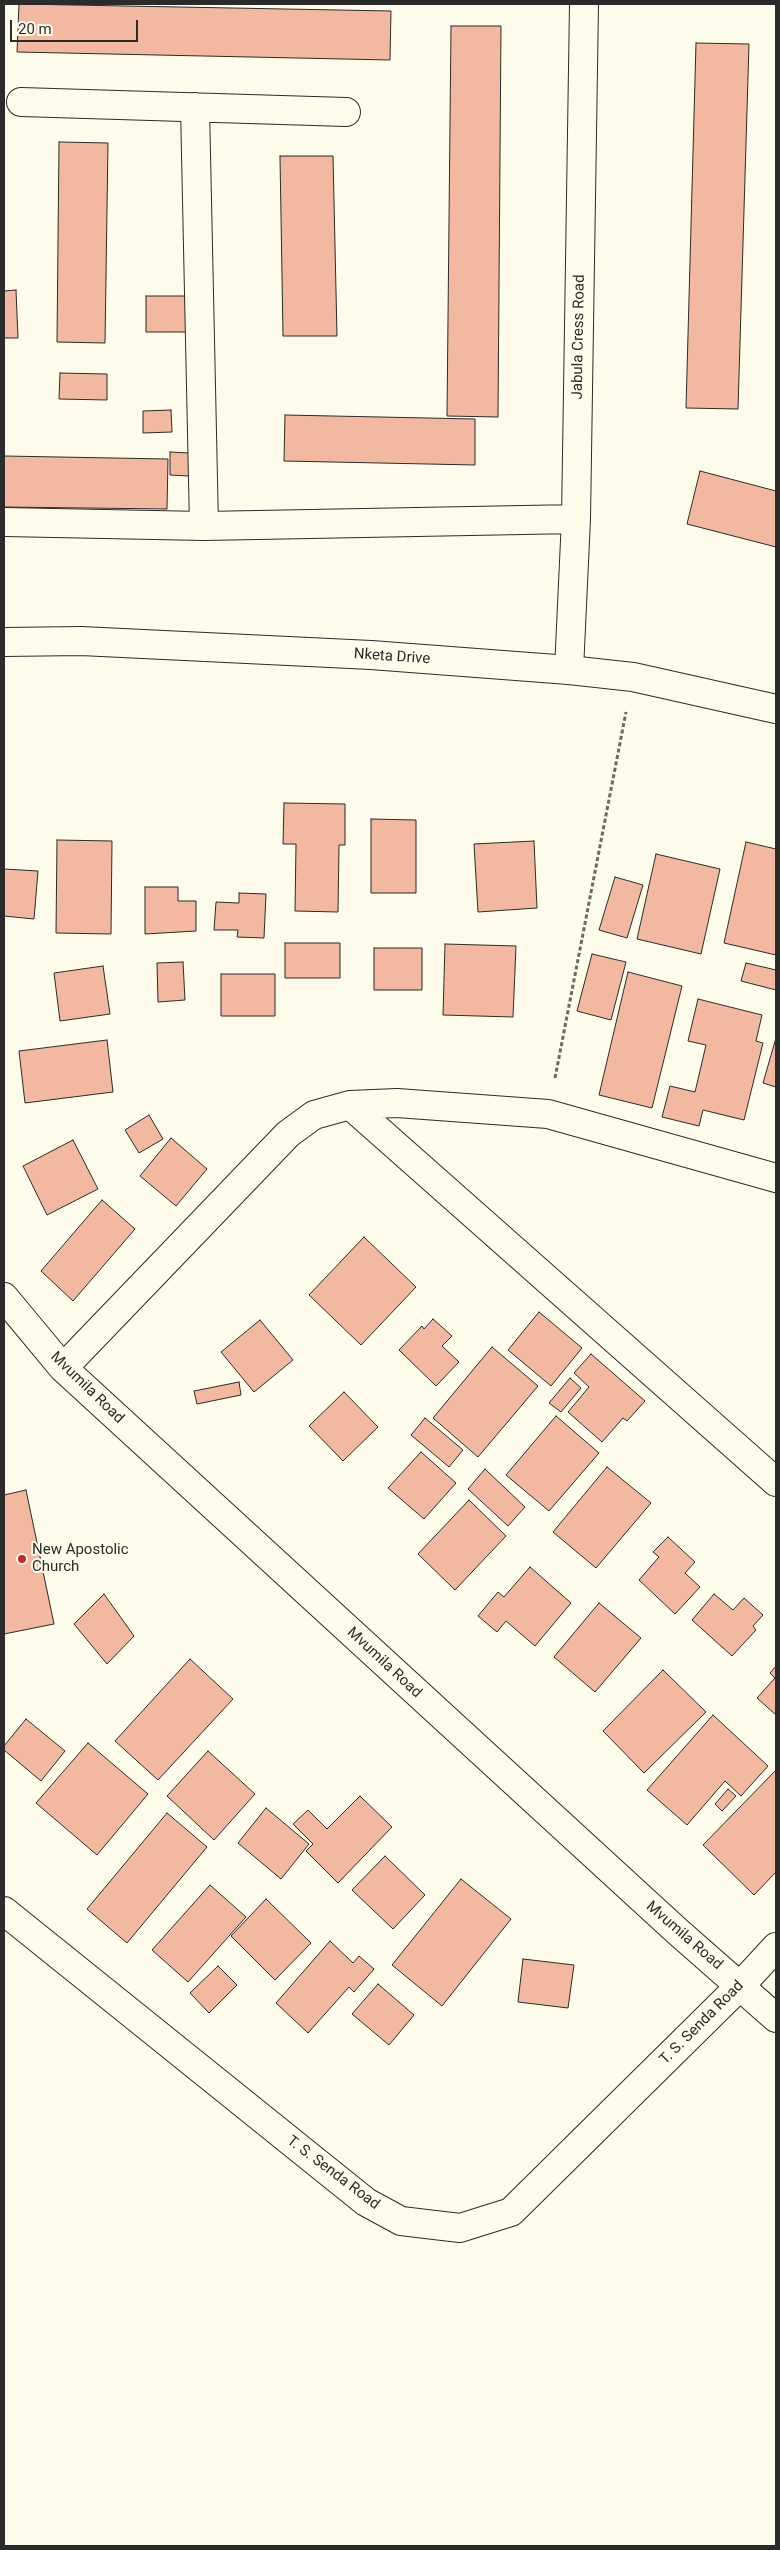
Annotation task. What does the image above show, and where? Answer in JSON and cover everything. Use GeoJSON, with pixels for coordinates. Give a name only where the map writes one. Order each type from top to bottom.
{"type":"FeatureCollection","features":[{"type":"Feature","properties":{"kind":"street","name":"Jabula Cress Road"},"geometry":{"type":"LineString","coordinates":[[569,670],[576,519],[584,4]]}},
{"type":"Feature","properties":{"kind":"street"},"geometry":{"type":"LineString","coordinates":[[21,102],[346,112]]}},
{"type":"Feature","properties":{"kind":"street"},"geometry":{"type":"LineString","coordinates":[[195,107],[204,526]]}},
{"type":"Feature","properties":{"kind":"street"},"geometry":{"type":"LineString","coordinates":[[4,522],[204,526],[576,519]]}},
{"type":"Feature","properties":{"kind":"street","name":"Nketa Drive"},"geometry":{"type":"LineString","coordinates":[[4,642],[81,641],[361,655],[569,670],[633,676],[776,708]]}},
{"type":"Feature","properties":{"kind":"street"},"geometry":{"type":"LineString","coordinates":[[63,1368],[288,1134],[314,1114],[350,1105],[397,1102],[548,1114],[776,1178]]}},
{"type":"Feature","properties":{"kind":"street"},"geometry":{"type":"LineString","coordinates":[[350,1105],[776,1482]]}},
{"type":"Feature","properties":{"kind":"street","name":"Mvumila Road"},"geometry":{"type":"LineString","coordinates":[[4,1296],[63,1368],[669,1925],[741,1985],[776,2018]]}},
{"type":"Feature","properties":{"kind":"street","name":"T. S. Senda Road"},"geometry":{"type":"LineString","coordinates":[[4,1911],[366,2202],[401,2221],[460,2228],[511,2212],[741,1985],[776,1947]]}},
{"type":"Feature","properties":{"kind":"path"},"geometry":{"type":"LineString","coordinates":[[548,1114],[633,676]]}},
{"type":"Feature","properties":{"kind":"building"},"geometry":{"type":"Polygon","coordinates":[[[19,4],[391,11],[390,60],[17,52],[19,4]]]}},
{"type":"Feature","properties":{"kind":"building"},"geometry":{"type":"Polygon","coordinates":[[[451,26],[501,26],[498,417],[447,416],[451,26]]]}},
{"type":"Feature","properties":{"kind":"building"},"geometry":{"type":"Polygon","coordinates":[[[696,43],[749,44],[738,409],[686,408],[696,43]]]}},
{"type":"Feature","properties":{"kind":"building"},"geometry":{"type":"Polygon","coordinates":[[[59,142],[108,143],[105,343],[57,342],[59,142]]]}},
{"type":"Feature","properties":{"kind":"building"},"geometry":{"type":"Polygon","coordinates":[[[280,156],[333,156],[337,336],[283,336],[280,156]]]}},
{"type":"Feature","properties":{"kind":"building"},"geometry":{"type":"Polygon","coordinates":[[[16,290],[18,338],[4,338],[4,291],[16,290]]]}},
{"type":"Feature","properties":{"kind":"building"},"geometry":{"type":"Polygon","coordinates":[[[146,296],[188,296],[188,332],[146,332],[146,296]]]}},
{"type":"Feature","properties":{"kind":"building"},"geometry":{"type":"Polygon","coordinates":[[[60,373],[107,374],[107,400],[59,399],[60,373]]]}},
{"type":"Feature","properties":{"kind":"building"},"geometry":{"type":"Polygon","coordinates":[[[171,410],[172,432],[143,433],[143,411],[171,410]]]}},
{"type":"Feature","properties":{"kind":"building"},"geometry":{"type":"Polygon","coordinates":[[[285,415],[475,419],[475,465],[284,461],[285,415]]]}},
{"type":"Feature","properties":{"kind":"building"},"geometry":{"type":"Polygon","coordinates":[[[170,452],[190,453],[189,476],[170,475],[170,452]]]}},
{"type":"Feature","properties":{"kind":"building"},"geometry":{"type":"Polygon","coordinates":[[[4,456],[168,459],[167,509],[4,507],[4,456]]]}},
{"type":"Feature","properties":{"kind":"building"},"geometry":{"type":"Polygon","coordinates":[[[700,471],[776,491],[776,547],[687,524],[700,471]]]}},
{"type":"Feature","properties":{"kind":"building"},"geometry":{"type":"Polygon","coordinates":[[[284,803],[345,804],[345,845],[339,845],[338,912],[295,911],[296,844],[283,844],[284,803]]]}},
{"type":"Feature","properties":{"kind":"building"},"geometry":{"type":"Polygon","coordinates":[[[371,819],[416,820],[416,893],[371,893],[371,819]]]}},
{"type":"Feature","properties":{"kind":"building"},"geometry":{"type":"Polygon","coordinates":[[[57,840],[112,841],[111,934],[56,933],[57,840]]]}},
{"type":"Feature","properties":{"kind":"building"},"geometry":{"type":"Polygon","coordinates":[[[534,841],[537,908],[478,912],[474,844],[534,841]]]}},
{"type":"Feature","properties":{"kind":"building"},"geometry":{"type":"Polygon","coordinates":[[[746,842],[776,849],[776,955],[724,943],[746,842]]]}},
{"type":"Feature","properties":{"kind":"building"},"geometry":{"type":"Polygon","coordinates":[[[656,854],[720,869],[701,954],[637,939],[656,854]]]}},
{"type":"Feature","properties":{"kind":"building"},"geometry":{"type":"Polygon","coordinates":[[[4,869],[38,871],[34,919],[4,916],[4,869]]]}},
{"type":"Feature","properties":{"kind":"building"},"geometry":{"type":"Polygon","coordinates":[[[615,877],[643,885],[627,938],[599,930],[615,877]]]}},
{"type":"Feature","properties":{"kind":"building"},"geometry":{"type":"Polygon","coordinates":[[[145,887],[178,887],[178,901],[196,901],[196,931],[145,934],[145,887]]]}},
{"type":"Feature","properties":{"kind":"building"},"geometry":{"type":"Polygon","coordinates":[[[239,893],[266,894],[264,938],[237,937],[238,930],[214,930],[216,902],[239,903],[239,893]]]}},
{"type":"Feature","properties":{"kind":"building"},"geometry":{"type":"Polygon","coordinates":[[[285,943],[340,943],[340,978],[285,978],[285,943]]]}},
{"type":"Feature","properties":{"kind":"building"},"geometry":{"type":"Polygon","coordinates":[[[445,944],[516,946],[513,1017],[443,1015],[445,944]]]}},
{"type":"Feature","properties":{"kind":"building"},"geometry":{"type":"Polygon","coordinates":[[[374,948],[422,948],[422,990],[374,990],[374,948]]]}},
{"type":"Feature","properties":{"kind":"building"},"geometry":{"type":"Polygon","coordinates":[[[592,954],[626,962],[611,1020],[577,1011],[592,954]]]}},
{"type":"Feature","properties":{"kind":"building"},"geometry":{"type":"Polygon","coordinates":[[[183,962],[185,1000],[158,1002],[157,963],[183,962]]]}},
{"type":"Feature","properties":{"kind":"building"},"geometry":{"type":"Polygon","coordinates":[[[746,963],[776,970],[776,990],[741,981],[746,963]]]}},
{"type":"Feature","properties":{"kind":"building"},"geometry":{"type":"Polygon","coordinates":[[[103,966],[110,1014],[60,1021],[54,973],[103,966]]]}},
{"type":"Feature","properties":{"kind":"building"},"geometry":{"type":"Polygon","coordinates":[[[628,972],[682,986],[652,1108],[599,1095],[628,972]]]}},
{"type":"Feature","properties":{"kind":"building"},"geometry":{"type":"Polygon","coordinates":[[[221,974],[275,974],[275,1016],[221,1016],[221,974]]]}},
{"type":"Feature","properties":{"kind":"building"},"geometry":{"type":"Polygon","coordinates":[[[698,999],[762,1015],[756,1041],[763,1043],[744,1120],[703,1110],[699,1126],[662,1117],[670,1086],[695,1092],[706,1045],[688,1041],[698,999]]]}},
{"type":"Feature","properties":{"kind":"building"},"geometry":{"type":"Polygon","coordinates":[[[776,1038],[776,1087],[763,1083],[776,1038]]]}},
{"type":"Feature","properties":{"kind":"building"},"geometry":{"type":"Polygon","coordinates":[[[107,1040],[113,1092],[25,1103],[19,1051],[107,1040]]]}},
{"type":"Feature","properties":{"kind":"building"},"geometry":{"type":"Polygon","coordinates":[[[149,1115],[163,1139],[139,1153],[125,1130],[149,1115]]]}},
{"type":"Feature","properties":{"kind":"building"},"geometry":{"type":"Polygon","coordinates":[[[171,1138],[207,1169],[176,1206],[140,1176],[171,1138]]]}},
{"type":"Feature","properties":{"kind":"building"},"geometry":{"type":"Polygon","coordinates":[[[73,1140],[98,1189],[47,1215],[23,1166],[73,1140]]]}},
{"type":"Feature","properties":{"kind":"building"},"geometry":{"type":"Polygon","coordinates":[[[102,1200],[135,1229],[73,1301],[41,1271],[102,1200]]]}},
{"type":"Feature","properties":{"kind":"building"},"geometry":{"type":"Polygon","coordinates":[[[364,1237],[416,1287],[361,1345],[309,1295],[364,1237]]]}},
{"type":"Feature","properties":{"kind":"building"},"geometry":{"type":"Polygon","coordinates":[[[539,1312],[582,1348],[551,1386],[508,1350],[539,1312]]]}},
{"type":"Feature","properties":{"kind":"building"},"geometry":{"type":"Polygon","coordinates":[[[433,1319],[452,1336],[442,1346],[459,1362],[436,1386],[399,1350],[422,1326],[424,1329],[433,1319]]]}},
{"type":"Feature","properties":{"kind":"building"},"geometry":{"type":"Polygon","coordinates":[[[260,1320],[293,1360],[254,1392],[221,1352],[260,1320]]]}},
{"type":"Feature","properties":{"kind":"building"},"geometry":{"type":"Polygon","coordinates":[[[492,1347],[538,1386],[478,1457],[433,1418],[492,1347]]]}},
{"type":"Feature","properties":{"kind":"building"},"geometry":{"type":"Polygon","coordinates":[[[591,1354],[645,1401],[627,1421],[623,1418],[602,1442],[568,1412],[589,1387],[574,1373],[591,1354]]]}},
{"type":"Feature","properties":{"kind":"building"},"geometry":{"type":"Polygon","coordinates":[[[570,1378],[581,1388],[561,1412],[549,1403],[570,1378]]]}},
{"type":"Feature","properties":{"kind":"building"},"geometry":{"type":"Polygon","coordinates":[[[239,1382],[241,1395],[197,1404],[194,1391],[239,1382]]]}},
{"type":"Feature","properties":{"kind":"building"},"geometry":{"type":"Polygon","coordinates":[[[344,1392],[378,1427],[343,1461],[309,1426],[344,1392]]]}},
{"type":"Feature","properties":{"kind":"building"},"geometry":{"type":"Polygon","coordinates":[[[556,1416],[599,1453],[549,1511],[506,1475],[556,1416]]]}},
{"type":"Feature","properties":{"kind":"building"},"geometry":{"type":"Polygon","coordinates":[[[425,1418],[463,1450],[449,1467],[411,1435],[425,1418]]]}},
{"type":"Feature","properties":{"kind":"building"},"geometry":{"type":"Polygon","coordinates":[[[421,1452],[456,1483],[424,1519],[388,1488],[421,1452]]]}},
{"type":"Feature","properties":{"kind":"building"},"geometry":{"type":"Polygon","coordinates":[[[607,1467],[651,1503],[596,1568],[553,1532],[607,1467]]]}},
{"type":"Feature","properties":{"kind":"building"},"geometry":{"type":"Polygon","coordinates":[[[485,1469],[525,1507],[508,1526],[468,1489],[485,1469]]]}},
{"type":"Feature","properties":{"kind":"building","name":"New Apostolic Church"},"geometry":{"type":"Polygon","coordinates":[[[26,1490],[54,1624],[4,1634],[4,1495],[26,1490]]]}},
{"type":"Feature","properties":{"kind":"building"},"geometry":{"type":"Polygon","coordinates":[[[469,1500],[506,1536],[455,1590],[418,1554],[469,1500]]]}},
{"type":"Feature","properties":{"kind":"building"},"geometry":{"type":"Polygon","coordinates":[[[668,1537],[695,1562],[685,1573],[700,1587],[675,1614],[639,1580],[659,1557],[653,1552],[668,1537]]]}},
{"type":"Feature","properties":{"kind":"building"},"geometry":{"type":"Polygon","coordinates":[[[530,1567],[571,1603],[535,1646],[506,1621],[497,1632],[478,1616],[498,1592],[504,1597],[530,1567]]]}},
{"type":"Feature","properties":{"kind":"building"},"geometry":{"type":"Polygon","coordinates":[[[104,1594],[134,1636],[107,1664],[74,1624],[104,1594]]]}},
{"type":"Feature","properties":{"kind":"building"},"geometry":{"type":"Polygon","coordinates":[[[714,1594],[733,1610],[744,1598],[763,1615],[753,1626],[756,1630],[732,1656],[692,1620],[714,1594]]]}},
{"type":"Feature","properties":{"kind":"building"},"geometry":{"type":"Polygon","coordinates":[[[599,1603],[641,1638],[595,1692],[554,1657],[599,1603]]]}},
{"type":"Feature","properties":{"kind":"building"},"geometry":{"type":"Polygon","coordinates":[[[190,1659],[233,1699],[158,1780],[115,1741],[190,1659]]]}},
{"type":"Feature","properties":{"kind":"building"},"geometry":{"type":"Polygon","coordinates":[[[776,1666],[776,1715],[757,1698],[775,1678],[770,1673],[776,1666]]]}},
{"type":"Feature","properties":{"kind":"building"},"geometry":{"type":"Polygon","coordinates":[[[663,1670],[706,1712],[644,1773],[603,1731],[663,1670]]]}},
{"type":"Feature","properties":{"kind":"building"},"geometry":{"type":"Polygon","coordinates":[[[713,1715],[768,1766],[741,1796],[725,1781],[687,1825],[647,1790],[713,1715]]]}},
{"type":"Feature","properties":{"kind":"building"},"geometry":{"type":"Polygon","coordinates":[[[26,1719],[65,1751],[41,1781],[4,1750],[4,1746],[26,1719]]]}},
{"type":"Feature","properties":{"kind":"building"},"geometry":{"type":"Polygon","coordinates":[[[88,1743],[148,1794],[97,1855],[36,1803],[88,1743]]]}},
{"type":"Feature","properties":{"kind":"building"},"geometry":{"type":"Polygon","coordinates":[[[208,1751],[255,1794],[214,1840],[167,1796],[208,1751]]]}},
{"type":"Feature","properties":{"kind":"building"},"geometry":{"type":"Polygon","coordinates":[[[776,1770],[776,1872],[754,1895],[703,1845],[776,1770]]]}},
{"type":"Feature","properties":{"kind":"building"},"geometry":{"type":"Polygon","coordinates":[[[728,1789],[736,1796],[722,1811],[715,1804],[728,1789]]]}},
{"type":"Feature","properties":{"kind":"building"},"geometry":{"type":"Polygon","coordinates":[[[360,1796],[392,1827],[338,1883],[306,1851],[313,1844],[293,1824],[308,1810],[327,1829],[360,1796]]]}},
{"type":"Feature","properties":{"kind":"building"},"geometry":{"type":"Polygon","coordinates":[[[266,1808],[309,1844],[281,1879],[238,1843],[266,1808]]]}},
{"type":"Feature","properties":{"kind":"building"},"geometry":{"type":"Polygon","coordinates":[[[167,1813],[207,1847],[127,1943],[87,1909],[167,1813]]]}},
{"type":"Feature","properties":{"kind":"building"},"geometry":{"type":"Polygon","coordinates":[[[385,1856],[425,1895],[393,1929],[352,1890],[385,1856]]]}},
{"type":"Feature","properties":{"kind":"building"},"geometry":{"type":"Polygon","coordinates":[[[461,1879],[511,1919],[442,2006],[392,1965],[461,1879]]]}},
{"type":"Feature","properties":{"kind":"building"},"geometry":{"type":"Polygon","coordinates":[[[210,1885],[246,1917],[188,1982],[152,1950],[210,1885]]]}},
{"type":"Feature","properties":{"kind":"building"},"geometry":{"type":"Polygon","coordinates":[[[266,1899],[311,1943],[275,1980],[231,1936],[266,1899]]]}},
{"type":"Feature","properties":{"kind":"building"},"geometry":{"type":"Polygon","coordinates":[[[330,1941],[353,1963],[359,1956],[374,1969],[354,1992],[349,1987],[308,2033],[276,2003],[330,1941]]]}},
{"type":"Feature","properties":{"kind":"building"},"geometry":{"type":"Polygon","coordinates":[[[523,1959],[574,1965],[568,2008],[518,2002],[523,1959]]]}},
{"type":"Feature","properties":{"kind":"building"},"geometry":{"type":"Polygon","coordinates":[[[218,1966],[237,1985],[209,2013],[190,1993],[218,1966]]]}},
{"type":"Feature","properties":{"kind":"building"},"geometry":{"type":"Polygon","coordinates":[[[378,1984],[414,2015],[389,2045],[352,2014],[378,1984]]]}},
{"type":"Feature","properties":{"kind":"place","name":"New Apostolic Church"},"geometry":{"type":"Point","coordinates":[22,1559]}}]}
